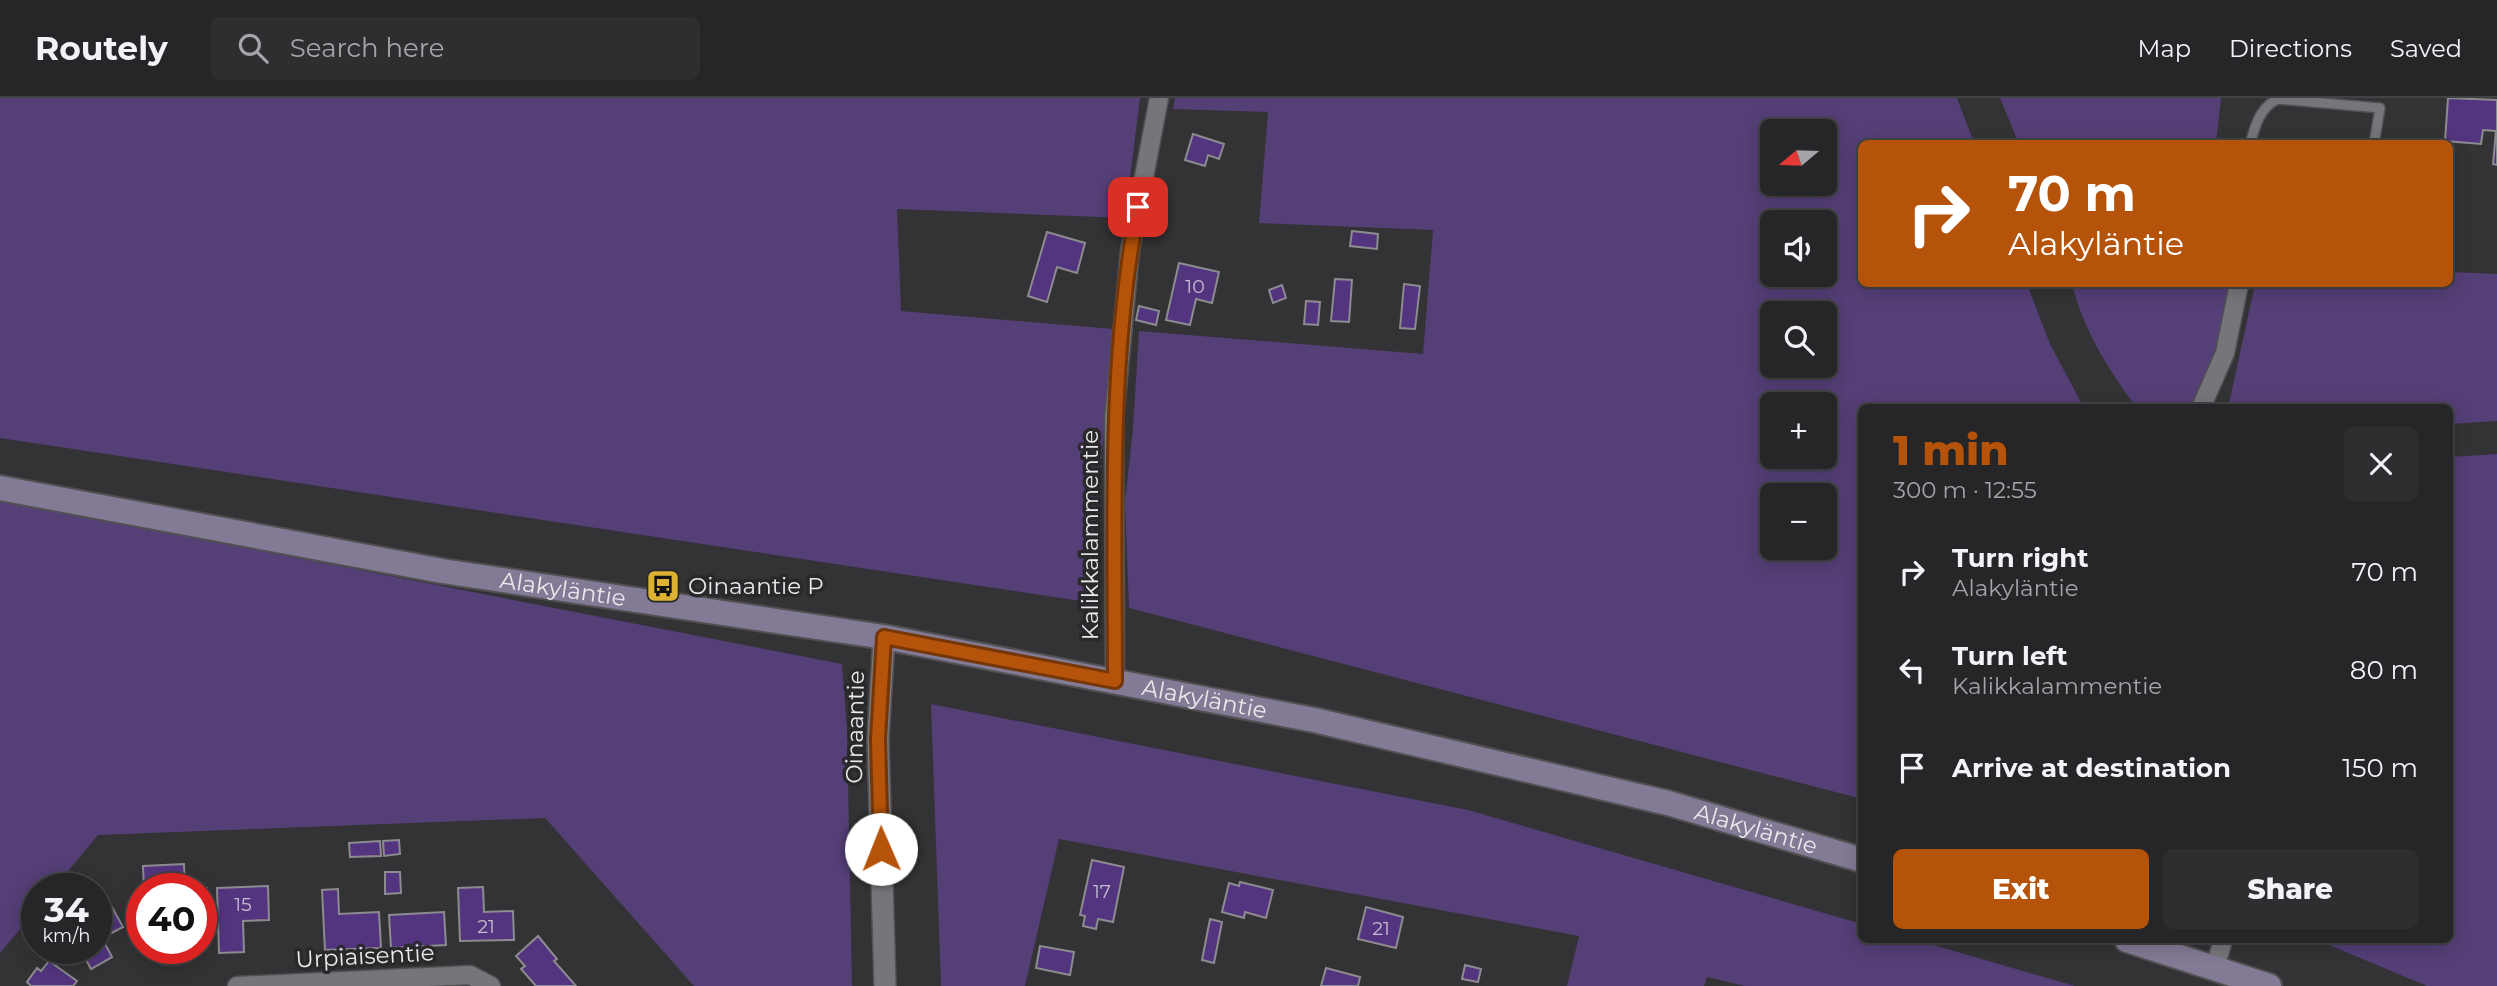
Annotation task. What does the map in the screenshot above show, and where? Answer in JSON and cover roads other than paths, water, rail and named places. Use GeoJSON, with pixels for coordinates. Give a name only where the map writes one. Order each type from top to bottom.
{"type":"FeatureCollection","features":[{"type":"Feature","properties":{"kind":"main road","name":"Alakyläntie"},"geometry":{"type":"LineString","coordinates":[[0,488],[442,571],[884,637],[1314,720],[1654,800],[1858,859]]}},
{"type":"Feature","properties":{"kind":"main road"},"geometry":{"type":"LineString","coordinates":[[2136,943],[2269,986]]}},
{"type":"Feature","properties":{"kind":"street","name":"Kalikkalammentie"},"geometry":{"type":"LineString","coordinates":[[1115,681],[1114,419],[1130,251],[1159,98]]}},
{"type":"Feature","properties":{"kind":"street"},"geometry":{"type":"LineString","coordinates":[[2203,404],[2225,353],[2238,287]]}},
{"type":"Feature","properties":{"kind":"street","name":"Oinaantie"},"geometry":{"type":"LineString","coordinates":[[884,637],[878,739],[885,986]]}},
{"type":"Feature","properties":{"kind":"street"},"geometry":{"type":"LineString","coordinates":[[2215,968],[2221,943]]}},
{"type":"Feature","properties":{"kind":"street","name":"Urpiaisentie"},"geometry":{"type":"LineString","coordinates":[[237,986],[470,975],[491,986]]}},
{"type":"Feature","properties":{"kind":"lane"},"geometry":{"type":"LineString","coordinates":[[2251,140],[2267,105],[2278,99],[2380,108],[2375,140]]}},
{"type":"Feature","properties":{"kind":"place","name":"Oinaantie P"},"geometry":{"type":"Point","coordinates":[663,586]}}]}
